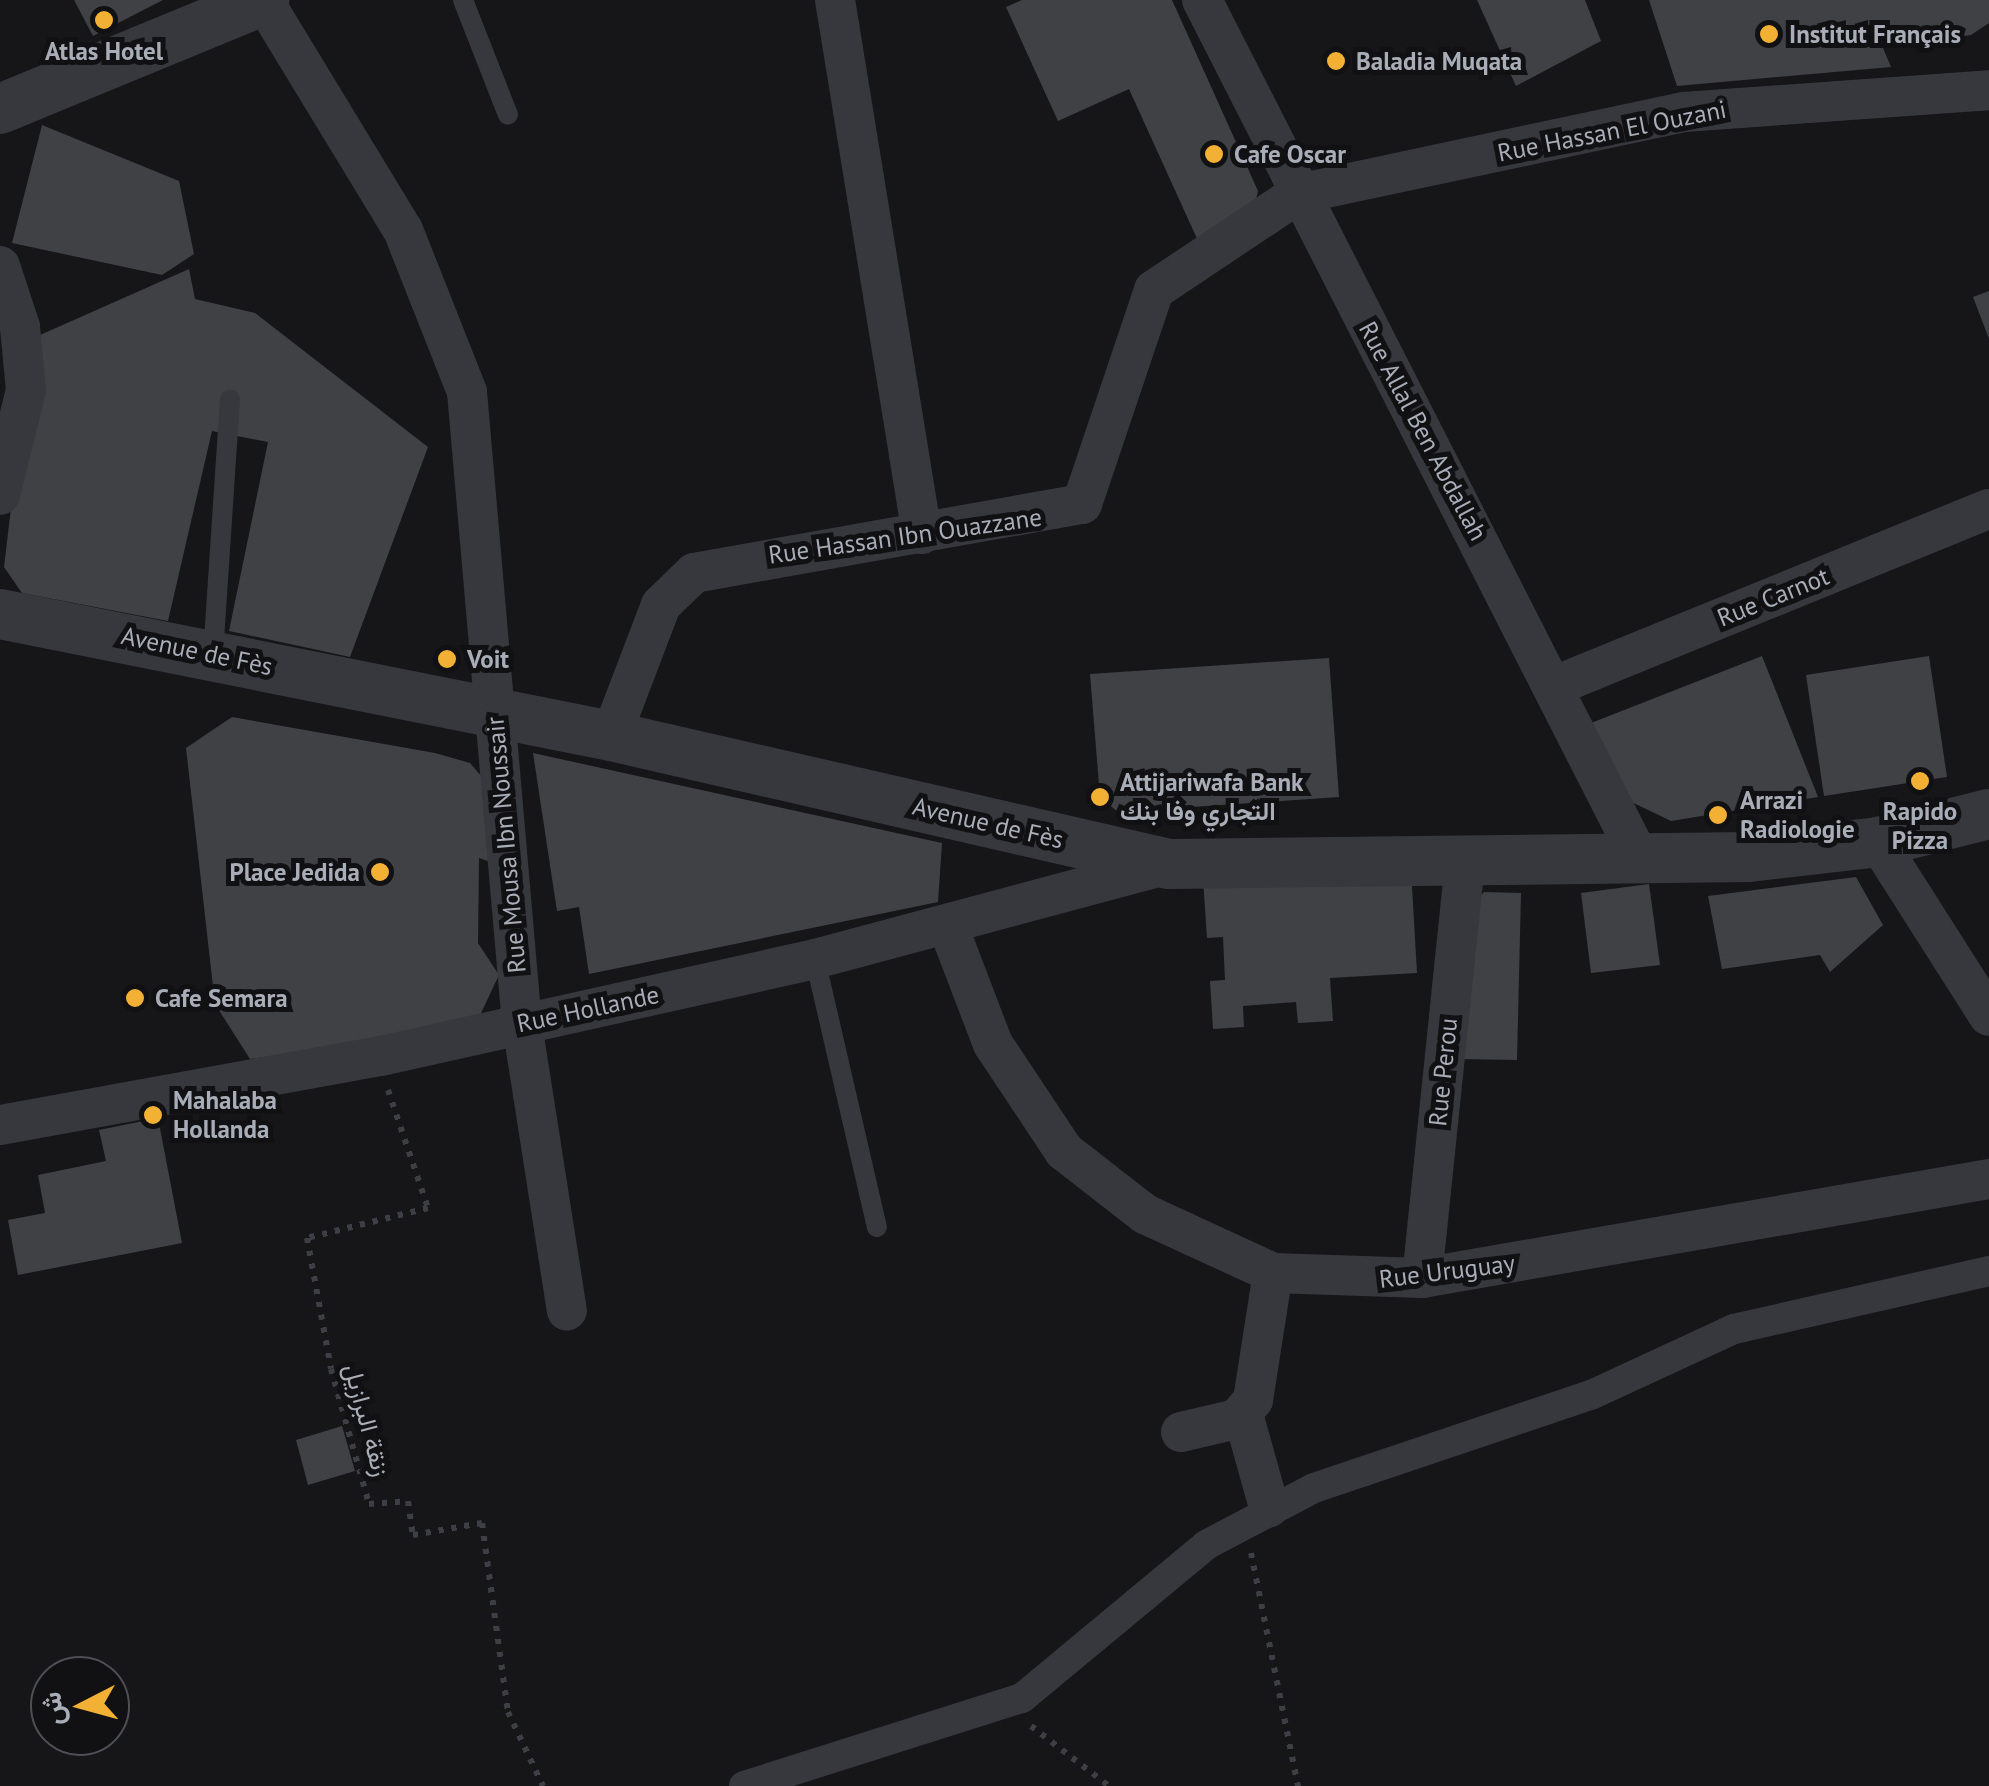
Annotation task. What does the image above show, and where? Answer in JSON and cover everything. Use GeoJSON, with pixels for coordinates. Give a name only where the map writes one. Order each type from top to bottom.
{"type":"FeatureCollection","features":[{"type":"Feature","properties":{"kind":"street"},"geometry":{"type":"LineString","coordinates":[[0,109],[263,0]]}},
{"type":"Feature","properties":{"kind":"street","name":"Rue Mousa Ibn Noussair"},"geometry":{"type":"LineString","coordinates":[[263,0],[404,230],[451,341],[477,446],[494,712],[522,1024],[568,1310]]}},
{"type":"Feature","properties":{"kind":"street"},"geometry":{"type":"LineString","coordinates":[[835,0],[922,534]]}},
{"type":"Feature","properties":{"kind":"street","name":"Rue Allal Ben Abdallah"},"geometry":{"type":"LineString","coordinates":[[1202,0],[1298,194],[1557,685],[1642,863]]}},
{"type":"Feature","properties":{"kind":"street","name":"Rue Hassan El Ouzani"},"geometry":{"type":"LineString","coordinates":[[1298,194],[1684,112],[1989,90]]}},
{"type":"Feature","properties":{"kind":"street","name":"Rue Hassan Ibn Ouazzane"},"geometry":{"type":"LineString","coordinates":[[611,736],[661,605],[684,579],[733,561],[922,534],[1082,504],[1154,290],[1298,194]]}},
{"type":"Feature","properties":{"kind":"street"},"geometry":{"type":"LineString","coordinates":[[0,266],[20,328],[26,390],[0,495]]}},
{"type":"Feature","properties":{"kind":"street","name":"Rue Carnot"},"geometry":{"type":"LineString","coordinates":[[1557,685],[1989,508]]}},
{"type":"Feature","properties":{"kind":"street","name":"Avenue de Fès"},"geometry":{"type":"LineString","coordinates":[[0,614],[611,736],[1169,864],[1642,863],[1878,842],[1989,814]]}},
{"type":"Feature","properties":{"kind":"street"},"geometry":{"type":"LineString","coordinates":[[1878,842],[1989,1016]]}},
{"type":"Feature","properties":{"kind":"street","name":"Rue Hollande"},"geometry":{"type":"LineString","coordinates":[[0,1126],[381,1056],[815,959],[948,929],[1169,864]]}},
{"type":"Feature","properties":{"kind":"street","name":"Rue Perou"},"geometry":{"type":"LineString","coordinates":[[1422,1278],[1465,866]]}},
{"type":"Feature","properties":{"kind":"street","name":"Rue Uruguay"},"geometry":{"type":"LineString","coordinates":[[948,929],[993,1044],[1064,1151],[1145,1214],[1273,1273],[1422,1278],[1989,1180]]}},
{"type":"Feature","properties":{"kind":"street"},"geometry":{"type":"LineString","coordinates":[[744,1786],[1004,1706],[1056,1676],[1254,1516],[1591,1395],[1734,1329],[1989,1272]]}},
{"type":"Feature","properties":{"kind":"street"},"geometry":{"type":"LineString","coordinates":[[1254,1516],[1243,1414],[1256,1388],[1273,1273]]}},
{"type":"Feature","properties":{"kind":"street"},"geometry":{"type":"LineString","coordinates":[[1181,1432],[1243,1414]]}},
{"type":"Feature","properties":{"kind":"lane"},"geometry":{"type":"LineString","coordinates":[[463,0],[508,115]]}},
{"type":"Feature","properties":{"kind":"lane"},"geometry":{"type":"LineString","coordinates":[[212,655],[230,400]]}},
{"type":"Feature","properties":{"kind":"lane"},"geometry":{"type":"LineString","coordinates":[[815,959],[877,1227]]}},
{"type":"Feature","properties":{"kind":"path","name":"زنقة البرازيل"},"geometry":{"type":"LineString","coordinates":[[381,1056],[397,1136],[428,1208],[307,1238],[332,1370],[369,1504],[408,1501],[414,1536],[482,1523],[508,1712],[543,1786]]}},
{"type":"Feature","properties":{"kind":"path"},"geometry":{"type":"LineString","coordinates":[[1254,1516],[1289,1703],[1298,1786]]}},
{"type":"Feature","properties":{"kind":"path"},"geometry":{"type":"LineString","coordinates":[[1004,1706],[1110,1786]]}},
{"type":"Feature","properties":{"kind":"building","name":"Atlas Hotel"},"geometry":{"type":"Polygon","coordinates":[[[74,0],[163,0],[93,36],[74,0]]]}},
{"type":"Feature","properties":{"kind":"building"},"geometry":{"type":"Polygon","coordinates":[[[1022,0],[1172,0],[1258,191],[1254,208],[1199,243],[1129,89],[1058,121],[1006,7],[1022,0]]]}},
{"type":"Feature","properties":{"kind":"building"},"geometry":{"type":"Polygon","coordinates":[[[1477,0],[1585,0],[1601,41],[1516,86],[1477,0]]]}},
{"type":"Feature","properties":{"kind":"building","name":"Institut Français"},"geometry":{"type":"Polygon","coordinates":[[[1649,0],[1989,0],[1989,23],[1971,35],[1883,48],[1891,67],[1677,86],[1649,0]]]}},
{"type":"Feature","properties":{"kind":"building"},"geometry":{"type":"Polygon","coordinates":[[[42,125],[179,181],[194,254],[162,275],[12,243],[42,125]]]}},
{"type":"Feature","properties":{"kind":"building"},"geometry":{"type":"Polygon","coordinates":[[[189,269],[195,299],[255,313],[428,447],[350,657],[229,631],[268,442],[212,431],[168,621],[22,593],[4,567],[31,339],[189,269]]]}},
{"type":"Feature","properties":{"kind":"building"},"geometry":{"type":"Polygon","coordinates":[[[1989,291],[1989,339],[1973,297],[1989,291]]]}},
{"type":"Feature","properties":{"kind":"building"},"geometry":{"type":"Polygon","coordinates":[[[1762,656],[1818,797],[1671,821],[1619,796],[1591,723],[1762,656]]]}},
{"type":"Feature","properties":{"kind":"building"},"geometry":{"type":"Polygon","coordinates":[[[1929,656],[1947,777],[1824,796],[1806,675],[1929,656]]]}},
{"type":"Feature","properties":{"kind":"building"},"geometry":{"type":"Polygon","coordinates":[[[1329,658],[1339,797],[1118,812],[1100,797],[1090,674],[1329,658]]]}},
{"type":"Feature","properties":{"kind":"building"},"geometry":{"type":"Polygon","coordinates":[[[232,717],[435,753],[470,763],[493,790],[493,863],[479,858],[478,943],[499,975],[474,1028],[250,1059],[215,1004],[186,748],[232,717]]]}},
{"type":"Feature","properties":{"kind":"building"},"geometry":{"type":"Polygon","coordinates":[[[533,753],[942,843],[938,902],[589,974],[579,907],[557,911],[533,753]]]}},
{"type":"Feature","properties":{"kind":"building"},"geometry":{"type":"Polygon","coordinates":[[[1411,869],[1417,973],[1330,978],[1333,1021],[1298,1023],[1296,1002],[1243,1006],[1244,1027],[1213,1029],[1210,981],[1225,980],[1223,937],[1207,938],[1203,879],[1411,869]]]}},
{"type":"Feature","properties":{"kind":"building"},"geometry":{"type":"Polygon","coordinates":[[[1856,877],[1883,925],[1830,972],[1820,955],[1722,969],[1708,896],[1856,877]]]}},
{"type":"Feature","properties":{"kind":"building"},"geometry":{"type":"Polygon","coordinates":[[[1649,884],[1660,965],[1591,973],[1581,893],[1649,884]]]}},
{"type":"Feature","properties":{"kind":"building"},"geometry":{"type":"Polygon","coordinates":[[[1484,892],[1521,893],[1517,1060],[1457,1059],[1473,904],[1484,892]]]}},
{"type":"Feature","properties":{"kind":"building"},"geometry":{"type":"Polygon","coordinates":[[[158,1118],[182,1243],[18,1275],[8,1220],[45,1213],[38,1175],[106,1161],[99,1130],[158,1118]]]}},
{"type":"Feature","properties":{"kind":"building"},"geometry":{"type":"Polygon","coordinates":[[[342,1426],[355,1471],[308,1485],[296,1440],[342,1426]]]}},
{"type":"Feature","properties":{"kind":"place","name":"Atlas Hotel"},"geometry":{"type":"Point","coordinates":[104,20]}},
{"type":"Feature","properties":{"kind":"place","name":"Institut Français"},"geometry":{"type":"Point","coordinates":[1769,34]}},
{"type":"Feature","properties":{"kind":"place","name":"Baladia Muqata"},"geometry":{"type":"Point","coordinates":[1336,61]}},
{"type":"Feature","properties":{"kind":"place","name":"Cafe Oscar"},"geometry":{"type":"Point","coordinates":[1214,154]}},
{"type":"Feature","properties":{"kind":"place","name":"Voit"},"geometry":{"type":"Point","coordinates":[447,659]}},
{"type":"Feature","properties":{"kind":"place","name":"Rapido Pizza"},"geometry":{"type":"Point","coordinates":[1920,781]}},
{"type":"Feature","properties":{"kind":"place","name":"Attijariwafa Bank التجاري وفا بنك"},"geometry":{"type":"Point","coordinates":[1100,797]}},
{"type":"Feature","properties":{"kind":"place","name":"Arrazi Radiologie"},"geometry":{"type":"Point","coordinates":[1718,815]}},
{"type":"Feature","properties":{"kind":"place","name":"Place Jedida"},"geometry":{"type":"Point","coordinates":[380,872]}},
{"type":"Feature","properties":{"kind":"place","name":"Cafe Semara"},"geometry":{"type":"Point","coordinates":[135,998]}},
{"type":"Feature","properties":{"kind":"place","name":"Mahalaba Hollanda"},"geometry":{"type":"Point","coordinates":[153,1115]}}]}
